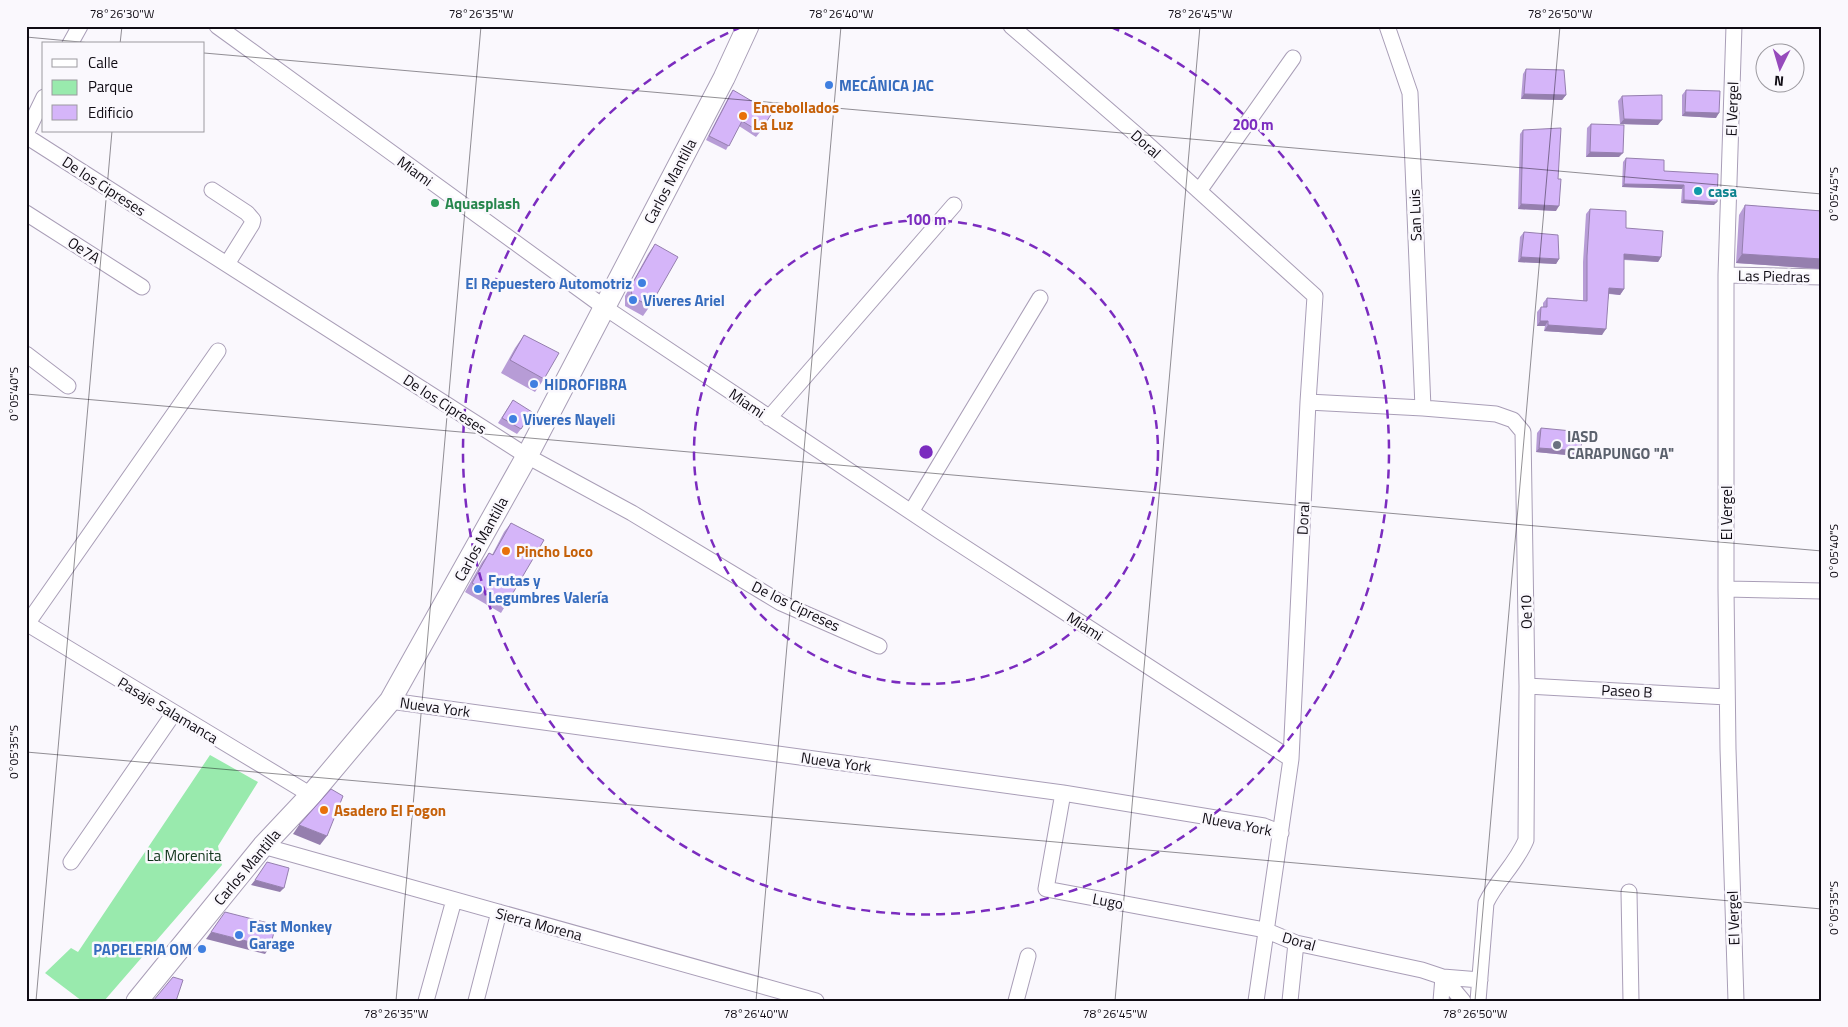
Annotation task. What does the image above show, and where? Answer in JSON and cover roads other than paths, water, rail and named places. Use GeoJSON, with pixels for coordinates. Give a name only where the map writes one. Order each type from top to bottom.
{"type":"FeatureCollection","features":[{"type":"Feature","properties":{"kind":"street"},"geometry":{"type":"LineString","coordinates":[[71,42],[80,26]]}},
{"type":"Feature","properties":{"kind":"street","name":"Carlos Mantilla"},"geometry":{"type":"LineString","coordinates":[[137,1001],[263,846],[311,795],[390,701],[527,456],[724,78],[748,26]]}},
{"type":"Feature","properties":{"kind":"street","name":"Doral"},"geometry":{"type":"LineString","coordinates":[[1011,26],[1315,296],[1308,402],[1292,760],[1265,930],[1296,942],[1422,970],[1443,977],[1480,980]]}},
{"type":"Feature","properties":{"kind":"street","name":"San Luis"},"geometry":{"type":"LineString","coordinates":[[1387,26],[1410,93],[1423,408]]}},
{"type":"Feature","properties":{"kind":"street","name":"El Vergel"},"geometry":{"type":"LineString","coordinates":[[1734,26],[1726,275],[1726,590],[1727,697],[1736,1001]]}},
{"type":"Feature","properties":{"kind":"street","name":"Miami"},"geometry":{"type":"LineString","coordinates":[[224,28],[604,307],[911,512],[1292,760]]}},
{"type":"Feature","properties":{"kind":"street"},"geometry":{"type":"LineString","coordinates":[[1199,191],[1293,58]]}},
{"type":"Feature","properties":{"kind":"street"},"geometry":{"type":"LineString","coordinates":[[26,135],[42,101]]}},
{"type":"Feature","properties":{"kind":"street","name":"De los Cipreses"},"geometry":{"type":"LineString","coordinates":[[26,135],[527,456],[632,513],[781,603],[879,646]]}},
{"type":"Feature","properties":{"kind":"street"},"geometry":{"type":"LineString","coordinates":[[212,190],[247,213],[253,220],[227,264]]}},
{"type":"Feature","properties":{"kind":"street"},"geometry":{"type":"LineString","coordinates":[[769,418],[954,205]]}},
{"type":"Feature","properties":{"kind":"street","name":"Oe7A"},"geometry":{"type":"LineString","coordinates":[[26,213],[142,287]]}},
{"type":"Feature","properties":{"kind":"street","name":"Las Piedras"},"geometry":{"type":"LineString","coordinates":[[1726,275],[1822,277]]}},
{"type":"Feature","properties":{"kind":"street"},"geometry":{"type":"LineString","coordinates":[[911,512],[1040,298]]}},
{"type":"Feature","properties":{"kind":"street"},"geometry":{"type":"LineString","coordinates":[[27,623],[218,351]]}},
{"type":"Feature","properties":{"kind":"street"},"geometry":{"type":"LineString","coordinates":[[26,354],[68,386]]}},
{"type":"Feature","properties":{"kind":"street","name":"Oe10"},"geometry":{"type":"LineString","coordinates":[[1308,402],[1496,414],[1512,420],[1523,432],[1527,686],[1526,840],[1520,855],[1492,891],[1486,903],[1478,1001]]}},
{"type":"Feature","properties":{"kind":"street"},"geometry":{"type":"LineString","coordinates":[[1726,590],[1822,591]]}},
{"type":"Feature","properties":{"kind":"street","name":"Pasaje Salamanca"},"geometry":{"type":"LineString","coordinates":[[27,623],[311,795]]}},
{"type":"Feature","properties":{"kind":"street","name":"Paseo B"},"geometry":{"type":"LineString","coordinates":[[1527,686],[1727,697]]}},
{"type":"Feature","properties":{"kind":"street","name":"Nueva York"},"geometry":{"type":"LineString","coordinates":[[390,701],[1062,793],[1264,826],[1281,833]]}},
{"type":"Feature","properties":{"kind":"street"},"geometry":{"type":"LineString","coordinates":[[71,862],[174,713]]}},
{"type":"Feature","properties":{"kind":"street","name":"Lugo"},"geometry":{"type":"LineString","coordinates":[[1062,793],[1046,889],[1265,930]]}},
{"type":"Feature","properties":{"kind":"street","name":"Sierra Morena"},"geometry":{"type":"LineString","coordinates":[[263,846],[796,998],[816,1001]]}},
{"type":"Feature","properties":{"kind":"street"},"geometry":{"type":"LineString","coordinates":[[1629,892],[1631,1001]]}},
{"type":"Feature","properties":{"kind":"street"},"geometry":{"type":"LineString","coordinates":[[426,1001],[454,900]]}},
{"type":"Feature","properties":{"kind":"street"},"geometry":{"type":"LineString","coordinates":[[476,1001],[499,912]]}},
{"type":"Feature","properties":{"kind":"street"},"geometry":{"type":"LineString","coordinates":[[1256,1001],[1265,930]]}},
{"type":"Feature","properties":{"kind":"street"},"geometry":{"type":"LineString","coordinates":[[1290,1001],[1296,942]]}},
{"type":"Feature","properties":{"kind":"street"},"geometry":{"type":"LineString","coordinates":[[1016,1001],[1028,956]]}},
{"type":"Feature","properties":{"kind":"street"},"geometry":{"type":"LineString","coordinates":[[1441,1001],[1443,977]]}},
{"type":"Feature","properties":{"kind":"street"},"geometry":{"type":"LineString","coordinates":[[1443,977],[1463,1001]]}},
{"type":"Feature","properties":{"kind":"place","name":"MECÁNICA JAC"},"geometry":{"type":"Point","coordinates":[829,85]}},
{"type":"Feature","properties":{"kind":"place","name":"Encebollados La Luz"},"geometry":{"type":"Point","coordinates":[743,116]}},
{"type":"Feature","properties":{"kind":"place","name":"casa"},"geometry":{"type":"Point","coordinates":[1698,191]}},
{"type":"Feature","properties":{"kind":"place","name":"Aquasplash"},"geometry":{"type":"Point","coordinates":[435,203]}},
{"type":"Feature","properties":{"kind":"place","name":"El Repuestero Automotriz"},"geometry":{"type":"Point","coordinates":[642,283]}},
{"type":"Feature","properties":{"kind":"place","name":"Viveres Ariel"},"geometry":{"type":"Point","coordinates":[633,300]}},
{"type":"Feature","properties":{"kind":"place","name":"HIDROFIBRA"},"geometry":{"type":"Point","coordinates":[534,384]}},
{"type":"Feature","properties":{"kind":"place","name":"Viveres Nayeli"},"geometry":{"type":"Point","coordinates":[513,419]}},
{"type":"Feature","properties":{"kind":"place","name":"IASD CARAPUNGO \"A\""},"geometry":{"type":"Point","coordinates":[1557,445]}},
{"type":"Feature","properties":{"kind":"place","name":"Pincho Loco"},"geometry":{"type":"Point","coordinates":[506,551]}},
{"type":"Feature","properties":{"kind":"place","name":"Frutas y Legumbres Valería"},"geometry":{"type":"Point","coordinates":[478,589]}},
{"type":"Feature","properties":{"kind":"place","name":"Asadero El Fogon"},"geometry":{"type":"Point","coordinates":[324,810]}},
{"type":"Feature","properties":{"kind":"place","name":"Fast Monkey Garage"},"geometry":{"type":"Point","coordinates":[239,935]}},
{"type":"Feature","properties":{"kind":"place","name":"PAPELERIA OM"},"geometry":{"type":"Point","coordinates":[202,949]}},
{"type":"Feature","properties":{"kind":"park label","name":"La Morenita"},"geometry":{"type":"Point","coordinates":[184,855]}}]}
